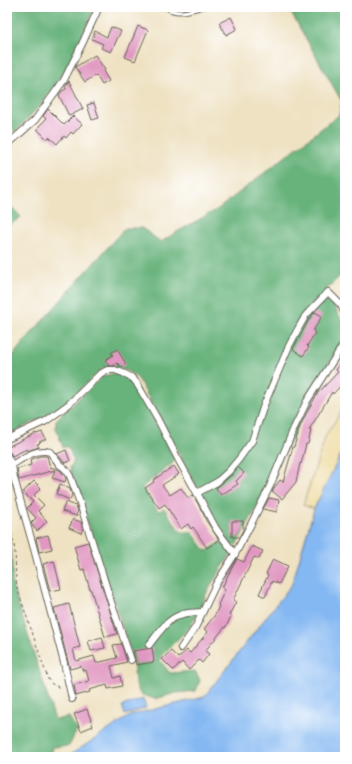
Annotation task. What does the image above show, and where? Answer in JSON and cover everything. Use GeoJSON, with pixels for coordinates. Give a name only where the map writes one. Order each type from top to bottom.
{"type":"FeatureCollection","features":[{"type":"Feature","properties":{"kind":"street"},"geometry":{"type":"LineString","coordinates":[[7,145],[35,120],[64,80],[98,7]]}},
{"type":"Feature","properties":{"kind":"street"},"geometry":{"type":"LineString","coordinates":[[197,493],[217,482],[229,471],[252,441],[264,406],[289,346],[306,315],[328,292],[341,305],[345,314]]}},
{"type":"Feature","properties":{"kind":"street"},"geometry":{"type":"LineString","coordinates":[[181,648],[195,628],[216,584],[235,554],[251,524],[270,486],[307,401],[345,342]]}},
{"type":"Feature","properties":{"kind":"street"},"geometry":{"type":"LineString","coordinates":[[7,439],[46,421],[69,404],[100,374],[107,370],[115,370],[131,377],[136,382],[158,420],[215,527],[235,554]]}},
{"type":"Feature","properties":{"kind":"street"},"geometry":{"type":"LineString","coordinates":[[12,464],[36,451],[47,451],[50,452],[60,465],[67,471],[80,503],[131,660]]}},
{"type":"Feature","properties":{"kind":"street"},"geometry":{"type":"LineString","coordinates":[[7,456],[12,464],[14,478],[63,656],[72,699]]}},
{"type":"Feature","properties":{"kind":"street"},"geometry":{"type":"LineString","coordinates":[[149,645],[166,623],[178,615],[202,612]]}},
{"type":"Feature","properties":{"kind":"lane"},"geometry":{"type":"LineString","coordinates":[[165,7],[181,13],[203,7]]}},
{"type":"Feature","properties":{"kind":"path"},"geometry":{"type":"LineString","coordinates":[[7,516],[15,551],[17,588],[48,679],[52,684],[60,688]]}},
{"type":"Feature","properties":{"kind":"green space"},"geometry":{"type":"Polygon","coordinates":[[[7,7],[94,7],[67,68],[44,101],[15,132],[7,123],[7,7]]]}},
{"type":"Feature","properties":{"kind":"green space"},"geometry":{"type":"Polygon","coordinates":[[[288,7],[345,7],[345,271],[326,290],[345,327],[344,339],[320,378],[269,485],[236,545],[231,546],[222,534],[139,380],[135,376],[123,370],[103,368],[68,401],[46,416],[7,435],[7,363],[22,344],[125,228],[142,228],[161,242],[218,209],[339,115],[342,102],[288,7]]]}},
{"type":"Feature","properties":{"kind":"green space"},"geometry":{"type":"Polygon","coordinates":[[[7,202],[21,217],[7,227],[7,202]]]}},
{"type":"Feature","properties":{"kind":"green space"},"geometry":{"type":"Polygon","coordinates":[[[116,373],[128,379],[137,389],[174,459],[173,463],[142,487],[143,489],[157,510],[160,511],[164,508],[179,530],[182,532],[192,532],[205,550],[207,551],[220,542],[223,543],[231,552],[209,588],[190,627],[160,657],[160,661],[170,673],[195,671],[200,680],[196,691],[176,693],[155,699],[140,694],[135,682],[133,659],[70,468],[74,461],[68,447],[63,447],[56,429],[56,420],[103,376],[116,373]]]}},
{"type":"Feature","properties":{"kind":"green space"},"geometry":{"type":"Polygon","coordinates":[[[7,529],[12,557],[12,585],[55,720],[69,717],[77,730],[69,746],[53,747],[51,757],[7,757],[7,529]]]}},
{"type":"Feature","properties":{"kind":"sand"},"geometry":{"type":"Polygon","coordinates":[[[345,406],[345,446],[314,509],[303,505],[326,435],[345,406]]]}},
{"type":"Feature","properties":{"kind":"water"},"geometry":{"type":"Polygon","coordinates":[[[345,446],[345,757],[67,757],[131,715],[204,697],[292,584],[314,509],[345,446]]]}},
{"type":"Feature","properties":{"kind":"water"},"geometry":{"type":"Polygon","coordinates":[[[143,699],[146,708],[125,715],[122,706],[143,699]]]}},
{"type":"Feature","properties":{"kind":"building"},"geometry":{"type":"Polygon","coordinates":[[[231,17],[237,29],[226,35],[219,23],[231,17]]]}},
{"type":"Feature","properties":{"kind":"building"},"geometry":{"type":"Polygon","coordinates":[[[138,26],[148,30],[135,61],[125,57],[138,26]]]}},
{"type":"Feature","properties":{"kind":"building"},"geometry":{"type":"Polygon","coordinates":[[[111,27],[121,31],[111,52],[101,48],[103,44],[92,39],[95,31],[107,37],[111,27]]]}},
{"type":"Feature","properties":{"kind":"building"},"geometry":{"type":"Polygon","coordinates":[[[95,55],[105,70],[103,71],[109,81],[102,85],[96,75],[85,82],[75,67],[95,55]]]}},
{"type":"Feature","properties":{"kind":"building"},"geometry":{"type":"Polygon","coordinates":[[[69,81],[83,109],[69,116],[59,95],[66,89],[65,87],[69,81]]]}},
{"type":"Feature","properties":{"kind":"building"},"geometry":{"type":"Polygon","coordinates":[[[94,103],[99,118],[92,120],[87,105],[94,103]]]}},
{"type":"Feature","properties":{"kind":"building"},"geometry":{"type":"Polygon","coordinates":[[[48,109],[64,125],[73,116],[82,124],[73,134],[71,132],[66,138],[64,136],[57,144],[49,137],[47,139],[37,129],[46,119],[43,116],[48,109]]]}},
{"type":"Feature","properties":{"kind":"building"},"geometry":{"type":"Polygon","coordinates":[[[315,312],[322,316],[313,331],[315,333],[303,356],[293,349],[310,318],[315,312]]]}},
{"type":"Feature","properties":{"kind":"building"},"geometry":{"type":"Polygon","coordinates":[[[117,349],[126,364],[121,367],[117,363],[113,366],[109,366],[105,360],[113,355],[111,353],[117,349]]]}},
{"type":"Feature","properties":{"kind":"building"},"geometry":{"type":"Polygon","coordinates":[[[345,354],[345,381],[333,394],[332,392],[309,430],[311,430],[308,444],[306,444],[301,464],[300,463],[296,482],[282,499],[272,491],[280,480],[283,482],[299,429],[309,408],[319,391],[338,372],[336,370],[345,354]]]}},
{"type":"Feature","properties":{"kind":"building"},"geometry":{"type":"Polygon","coordinates":[[[42,432],[46,439],[37,444],[39,447],[27,451],[27,449],[12,456],[10,452],[8,452],[7,447],[36,433],[42,432]]]}},
{"type":"Feature","properties":{"kind":"building"},"geometry":{"type":"Polygon","coordinates":[[[66,450],[70,461],[65,463],[57,454],[66,450]]]}},
{"type":"Feature","properties":{"kind":"building"},"geometry":{"type":"Polygon","coordinates":[[[40,456],[47,456],[50,467],[60,470],[66,478],[65,482],[52,478],[55,470],[19,480],[17,469],[31,465],[30,460],[40,456]]]}},
{"type":"Feature","properties":{"kind":"building"},"geometry":{"type":"Polygon","coordinates":[[[174,466],[179,474],[162,485],[170,495],[181,488],[188,498],[192,495],[197,502],[205,519],[219,540],[207,548],[193,527],[191,529],[188,524],[181,529],[165,504],[159,508],[145,488],[154,482],[153,480],[174,466]]]}},
{"type":"Feature","properties":{"kind":"building"},"geometry":{"type":"Polygon","coordinates":[[[238,467],[244,473],[236,481],[238,484],[221,495],[216,488],[232,475],[238,467]]]}},
{"type":"Feature","properties":{"kind":"building"},"geometry":{"type":"Polygon","coordinates":[[[34,481],[41,488],[34,495],[44,505],[38,511],[47,521],[37,531],[31,523],[36,518],[27,508],[33,502],[23,492],[34,481]]]}},
{"type":"Feature","properties":{"kind":"building"},"geometry":{"type":"Polygon","coordinates":[[[60,484],[70,489],[72,495],[70,500],[56,494],[60,484]]]}},
{"type":"Feature","properties":{"kind":"building"},"geometry":{"type":"Polygon","coordinates":[[[269,498],[279,500],[277,512],[263,509],[269,498]]]}},
{"type":"Feature","properties":{"kind":"building"},"geometry":{"type":"Polygon","coordinates":[[[66,502],[76,506],[78,511],[76,516],[62,511],[66,502]]]}},
{"type":"Feature","properties":{"kind":"building"},"geometry":{"type":"Polygon","coordinates":[[[73,519],[81,522],[83,529],[81,533],[69,528],[73,519]]]}},
{"type":"Feature","properties":{"kind":"building"},"geometry":{"type":"Polygon","coordinates":[[[232,521],[243,521],[243,530],[239,537],[232,537],[232,521]]]}},
{"type":"Feature","properties":{"kind":"building"},"geometry":{"type":"Polygon","coordinates":[[[48,535],[52,549],[39,552],[36,538],[48,535]]]}},
{"type":"Feature","properties":{"kind":"building"},"geometry":{"type":"Polygon","coordinates":[[[88,542],[117,634],[105,637],[84,569],[81,570],[74,546],[88,542]]]}},
{"type":"Feature","properties":{"kind":"building"},"geometry":{"type":"Polygon","coordinates":[[[252,546],[263,551],[259,559],[254,557],[233,600],[236,602],[229,615],[231,616],[226,627],[205,651],[209,654],[202,663],[199,660],[189,670],[182,662],[173,670],[162,659],[171,651],[178,658],[187,650],[190,653],[208,632],[204,629],[215,615],[219,606],[218,605],[225,590],[222,588],[228,575],[237,559],[244,562],[252,546]]]}},
{"type":"Feature","properties":{"kind":"building"},"geometry":{"type":"Polygon","coordinates":[[[273,559],[288,566],[279,584],[272,581],[265,597],[259,594],[268,575],[266,574],[273,559]]]}},
{"type":"Feature","properties":{"kind":"building"},"geometry":{"type":"Polygon","coordinates":[[[54,561],[61,589],[50,591],[43,564],[54,561]]]}},
{"type":"Feature","properties":{"kind":"building"},"geometry":{"type":"Polygon","coordinates":[[[69,604],[80,647],[73,649],[76,661],[94,656],[96,663],[117,658],[113,645],[121,644],[127,662],[111,666],[114,678],[120,676],[122,686],[108,689],[107,685],[89,690],[90,692],[76,696],[74,685],[89,681],[86,670],[83,671],[81,666],[70,669],[54,608],[69,604]]]}},
{"type":"Feature","properties":{"kind":"building"},"geometry":{"type":"Polygon","coordinates":[[[102,637],[105,648],[91,651],[88,641],[102,637]]]}},
{"type":"Feature","properties":{"kind":"building"},"geometry":{"type":"Polygon","coordinates":[[[152,648],[154,662],[136,665],[133,651],[152,648]]]}},
{"type":"Feature","properties":{"kind":"building"},"geometry":{"type":"Polygon","coordinates":[[[87,709],[93,726],[81,731],[74,714],[87,709]]]}}]}
